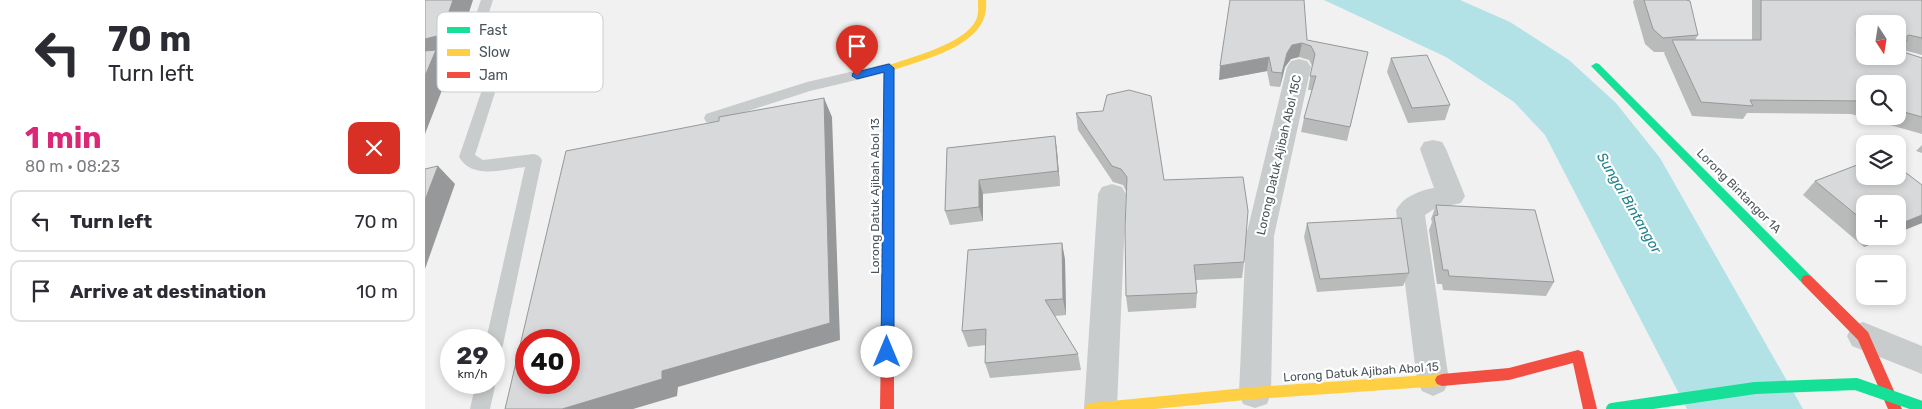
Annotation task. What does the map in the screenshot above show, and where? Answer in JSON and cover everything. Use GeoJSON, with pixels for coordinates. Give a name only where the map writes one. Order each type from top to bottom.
{"type":"FeatureCollection","features":[{"type":"Feature","properties":{"kind":"street"},"geometry":{"type":"LineString","coordinates":[[889,68],[959,41],[979,24],[983,10],[982,0]]}},
{"type":"Feature","properties":{"kind":"street","name":"Lorong Datuk Ajibah Abol 15C"},"geometry":{"type":"LineString","coordinates":[[1255,393],[1260,236],[1299,66]]}},
{"type":"Feature","properties":{"kind":"street","name":"Lorong Bintangor 1A"},"geometry":{"type":"LineString","coordinates":[[1596,66],[1863,336]]}},
{"type":"Feature","properties":{"kind":"street","name":"Lorong Datuk Ajibah Abol 13"},"geometry":{"type":"LineString","coordinates":[[887,409],[889,68]]}},
{"type":"Feature","properties":{"kind":"street"},"geometry":{"type":"LineString","coordinates":[[1433,149],[1451,196],[1427,199],[1411,210],[1433,381]]}},
{"type":"Feature","properties":{"kind":"street"},"geometry":{"type":"LineString","coordinates":[[1095,408],[1112,194]]}},
{"type":"Feature","properties":{"kind":"street"},"geometry":{"type":"LineString","coordinates":[[1863,336],[1922,360]]}},
{"type":"Feature","properties":{"kind":"street"},"geometry":{"type":"LineString","coordinates":[[1863,336],[1895,409]]}},
{"type":"Feature","properties":{"kind":"street","name":"Lorong Datuk Ajibah Abol 15"},"geometry":{"type":"LineString","coordinates":[[1095,408],[1255,393],[1509,374],[1578,356],[1590,409]]}},
{"type":"Feature","properties":{"kind":"street"},"geometry":{"type":"LineString","coordinates":[[1612,409],[1755,388],[1856,384],[1922,407]]}},
{"type":"Feature","properties":{"kind":"lane"},"geometry":{"type":"LineString","coordinates":[[483,12],[487,0]]}},
{"type":"Feature","properties":{"kind":"lane"},"geometry":{"type":"LineString","coordinates":[[711,118],[807,87],[889,68]]}},
{"type":"Feature","properties":{"kind":"lane"},"geometry":{"type":"LineString","coordinates":[[488,92],[467,157],[480,166],[534,160],[497,329]]}},
{"type":"Feature","properties":{"kind":"lane"},"geometry":{"type":"LineString","coordinates":[[480,409],[483,394]]}},
{"type":"Feature","properties":{"kind":"water","name":"Sungai Bintangor"},"geometry":{"type":"Polygon","coordinates":[[[1324,0],[1460,0],[1510,22],[1569,60],[1616,103],[1660,158],[1803,409],[1687,409],[1545,135],[1514,102],[1446,57],[1324,0]]]}},
{"type":"Feature","properties":{"kind":"building"},"geometry":{"type":"Polygon","coordinates":[[[425,0],[453,0],[449,12],[437,12],[437,36],[425,39],[425,0]]]}},
{"type":"Feature","properties":{"kind":"building"},"geometry":{"type":"Polygon","coordinates":[[[1230,0],[1304,0],[1307,40],[1368,52],[1350,127],[1304,118],[1316,76],[1310,76],[1315,54],[1311,46],[1302,43],[1292,45],[1287,53],[1282,73],[1272,72],[1269,57],[1220,66],[1230,0]]]}},
{"type":"Feature","properties":{"kind":"building"},"geometry":{"type":"Polygon","coordinates":[[[1644,0],[1690,1],[1698,35],[1663,38],[1653,29],[1644,0]]]}},
{"type":"Feature","properties":{"kind":"building"},"geometry":{"type":"Polygon","coordinates":[[[1761,0],[1922,0],[1922,38],[1909,35],[1906,41],[1906,15],[1856,15],[1856,65],[1906,65],[1906,53],[1922,58],[1922,117],[1906,113],[1906,75],[1856,75],[1856,101],[1750,100],[1753,106],[1701,102],[1672,40],[1761,40],[1761,0]]]}},
{"type":"Feature","properties":{"kind":"building"},"geometry":{"type":"Polygon","coordinates":[[[436,50],[425,76],[425,51],[436,50]]]}},
{"type":"Feature","properties":{"kind":"building"},"geometry":{"type":"Polygon","coordinates":[[[1427,55],[1450,105],[1412,108],[1391,58],[1427,55]]]}},
{"type":"Feature","properties":{"kind":"building"},"geometry":{"type":"Polygon","coordinates":[[[1129,90],[1151,96],[1164,180],[1243,177],[1248,211],[1244,262],[1194,265],[1197,293],[1126,296],[1125,228],[1127,177],[1121,169],[1112,166],[1076,113],[1103,111],[1107,95],[1129,90]]]}},
{"type":"Feature","properties":{"kind":"building"},"geometry":{"type":"Polygon","coordinates":[[[824,98],[830,323],[662,371],[662,379],[562,409],[505,409],[515,367],[515,394],[580,394],[580,329],[524,329],[566,151],[719,121],[719,117],[824,98]]]}},
{"type":"Feature","properties":{"kind":"building"},"geometry":{"type":"Polygon","coordinates":[[[1055,136],[1058,171],[979,180],[979,207],[945,211],[947,148],[1055,136]]]}},
{"type":"Feature","properties":{"kind":"building"},"geometry":{"type":"Polygon","coordinates":[[[1856,165],[1856,185],[1906,185],[1906,173],[1922,185],[1922,215],[1906,221],[1906,195],[1856,195],[1856,215],[1815,181],[1856,165]]]}},
{"type":"Feature","properties":{"kind":"building"},"geometry":{"type":"Polygon","coordinates":[[[438,166],[425,200],[425,169],[438,166]]]}},
{"type":"Feature","properties":{"kind":"building"},"geometry":{"type":"Polygon","coordinates":[[[1436,205],[1535,210],[1554,282],[1449,276],[1448,270],[1443,270],[1434,216],[1438,215],[1436,205]]]}},
{"type":"Feature","properties":{"kind":"building"},"geometry":{"type":"Polygon","coordinates":[[[1401,218],[1409,273],[1320,279],[1307,223],[1401,218]]]}},
{"type":"Feature","properties":{"kind":"building"},"geometry":{"type":"Polygon","coordinates":[[[1062,243],[1063,299],[1045,300],[1078,354],[985,363],[986,329],[962,331],[968,250],[1062,243]]]}},
{"type":"Feature","properties":{"kind":"traffic: fast"},"geometry":{"type":"LineString","coordinates":[[1596,66],[1807,280]]}},
{"type":"Feature","properties":{"kind":"traffic: fast"},"geometry":{"type":"LineString","coordinates":[[1612,409],[1755,388],[1856,384],[1922,407]]}},
{"type":"Feature","properties":{"kind":"traffic: slow"},"geometry":{"type":"LineString","coordinates":[[889,145],[889,68],[938,51],[963,38],[979,23],[982,12],[982,0]]}},
{"type":"Feature","properties":{"kind":"traffic: slow"},"geometry":{"type":"LineString","coordinates":[[1091,409],[1255,393],[1442,380]]}},
{"type":"Feature","properties":{"kind":"traffic: jam"},"geometry":{"type":"LineString","coordinates":[[887,409],[889,145]]}},
{"type":"Feature","properties":{"kind":"traffic: jam"},"geometry":{"type":"LineString","coordinates":[[1807,280],[1863,336],[1895,409]]}},
{"type":"Feature","properties":{"kind":"traffic: jam"},"geometry":{"type":"LineString","coordinates":[[1442,380],[1509,374],[1578,356],[1590,409]]}},
{"type":"Feature","properties":{"kind":"route"},"geometry":{"type":"LineString","coordinates":[[857,76],[889,68],[887,352]]}}]}
